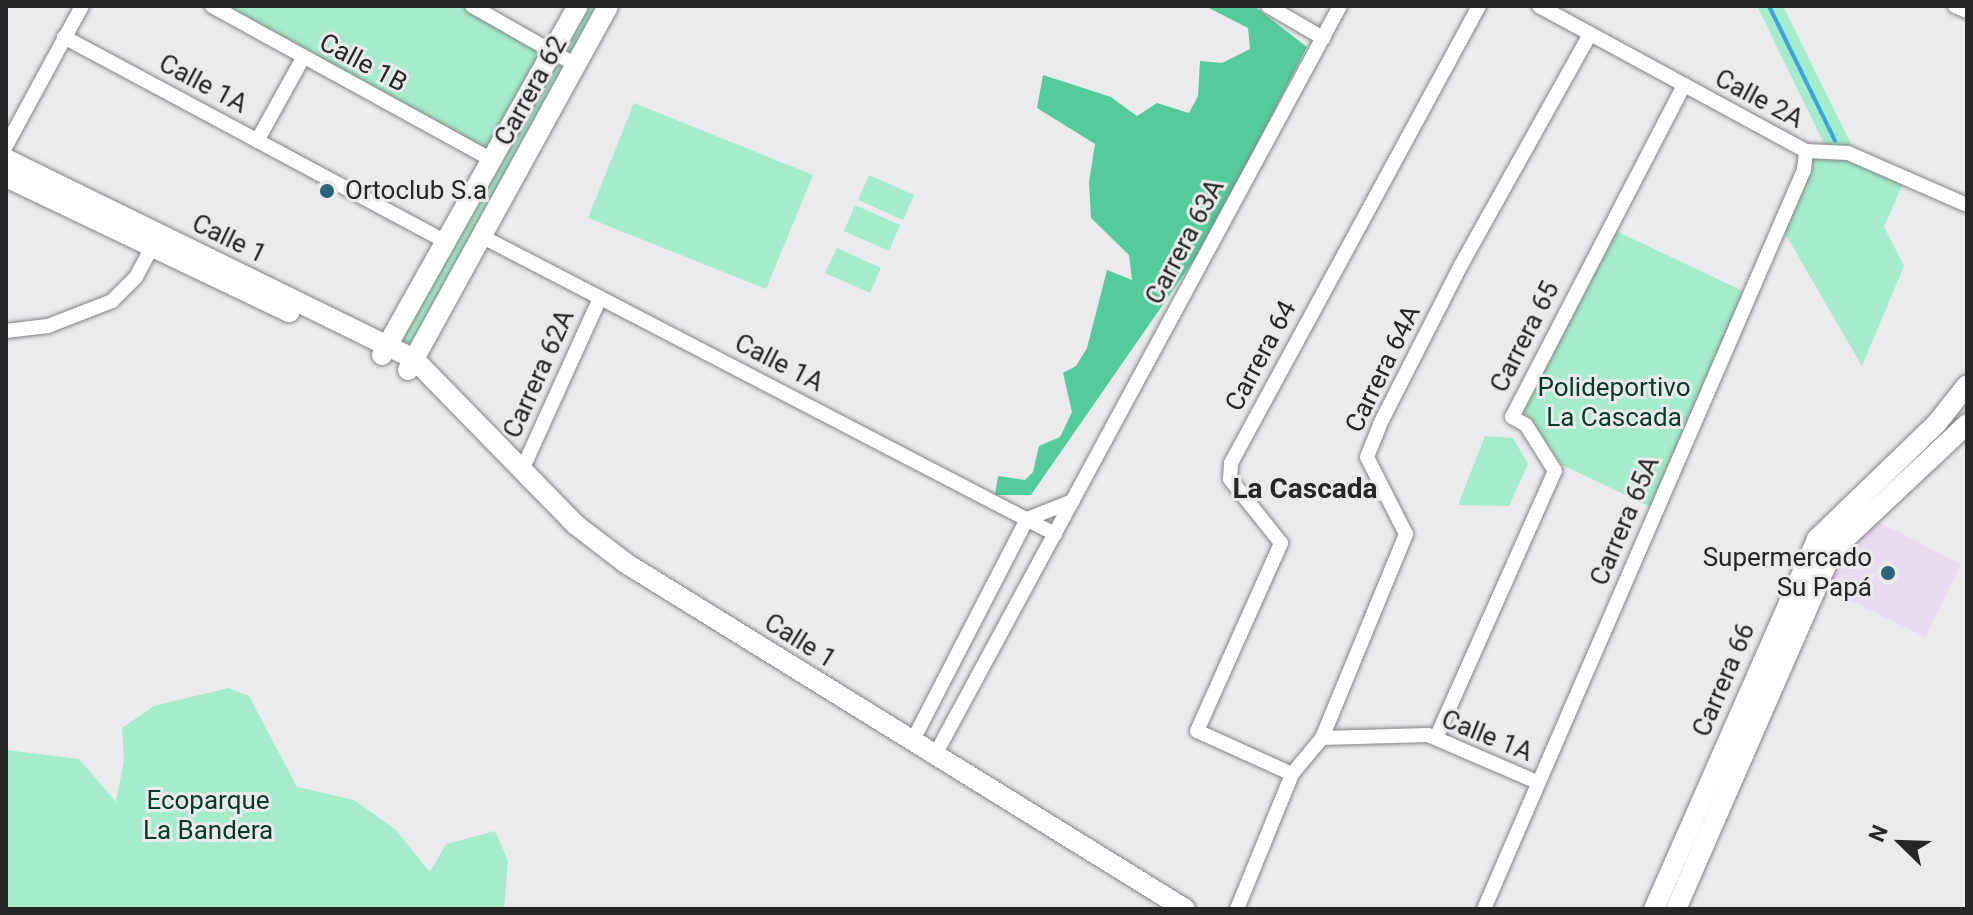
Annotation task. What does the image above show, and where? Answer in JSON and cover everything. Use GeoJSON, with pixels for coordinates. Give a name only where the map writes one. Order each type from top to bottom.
{"type":"FeatureCollection","features":[{"type":"Feature","properties":{"kind":"main road","name":"Carrera 62"},"geometry":{"type":"LineString","coordinates":[[384,350],[578,6]]}},
{"type":"Feature","properties":{"kind":"main road","name":"Carrera 62"},"geometry":{"type":"LineString","coordinates":[[415,367],[481,236],[608,6]]}},
{"type":"Feature","properties":{"kind":"main road","name":"Calle 1"},"geometry":{"type":"LineString","coordinates":[[6,159],[415,367],[451,393],[576,525],[627,564],[1185,909]]}},
{"type":"Feature","properties":{"kind":"main road","name":"Calle 1"},"geometry":{"type":"LineString","coordinates":[[6,177],[152,247],[384,350]]}},
{"type":"Feature","properties":{"kind":"main road","name":"Carrera 66"},"geometry":{"type":"LineString","coordinates":[[1654,909],[1817,539],[1966,390]]}},
{"type":"Feature","properties":{"kind":"main road","name":"Carrera 66"},"geometry":{"type":"LineString","coordinates":[[1676,909],[1833,550],[1967,424]]}},
{"type":"Feature","properties":{"kind":"street"},"geometry":{"type":"LineString","coordinates":[[6,146],[82,6]]}},
{"type":"Feature","properties":{"kind":"street","name":"Calle 1B"},"geometry":{"type":"LineString","coordinates":[[212,6],[492,160]]}},
{"type":"Feature","properties":{"kind":"street"},"geometry":{"type":"LineString","coordinates":[[472,6],[576,65]]}},
{"type":"Feature","properties":{"kind":"street"},"geometry":{"type":"LineString","coordinates":[[1268,6],[1323,38]]}},
{"type":"Feature","properties":{"kind":"street","name":"Carrera 63A"},"geometry":{"type":"LineString","coordinates":[[935,755],[1340,6]]}},
{"type":"Feature","properties":{"kind":"street","name":"Carrera 64"},"geometry":{"type":"LineString","coordinates":[[1292,774],[1197,731],[1281,543],[1230,479],[1231,463],[1479,6]]}},
{"type":"Feature","properties":{"kind":"street","name":"Calle 2A"},"geometry":{"type":"LineString","coordinates":[[1539,6],[1806,151],[1848,153],[1967,205]]}},
{"type":"Feature","properties":{"kind":"street"},"geometry":{"type":"LineString","coordinates":[[1955,6],[1967,11]]}},
{"type":"Feature","properties":{"kind":"street","name":"Carrera 64A"},"geometry":{"type":"LineString","coordinates":[[1237,909],[1292,774],[1322,738],[1406,534],[1367,457],[1461,265],[1590,34]]}},
{"type":"Feature","properties":{"kind":"street","name":"Calle 1A"},"geometry":{"type":"LineString","coordinates":[[64,37],[447,242]]}},
{"type":"Feature","properties":{"kind":"street"},"geometry":{"type":"LineString","coordinates":[[257,141],[303,58]]}},
{"type":"Feature","properties":{"kind":"street","name":"Carrera 65"},"geometry":{"type":"LineString","coordinates":[[1436,738],[1555,471],[1526,425],[1512,417],[1684,85]]}},
{"type":"Feature","properties":{"kind":"street","name":"Carrera 65A"},"geometry":{"type":"LineString","coordinates":[[1484,909],[1804,170],[1806,151]]}},
{"type":"Feature","properties":{"kind":"street","name":"Calle 1A"},"geometry":{"type":"LineString","coordinates":[[481,236],[1055,534]]}},
{"type":"Feature","properties":{"kind":"street"},"geometry":{"type":"LineString","coordinates":[[6,331],[48,326],[112,301],[136,277],[152,247]]}},
{"type":"Feature","properties":{"kind":"street","name":"Carrera 62A"},"geometry":{"type":"LineString","coordinates":[[522,470],[600,298]]}},
{"type":"Feature","properties":{"kind":"street"},"geometry":{"type":"LineString","coordinates":[[913,740],[1027,519],[1073,501]]}},
{"type":"Feature","properties":{"kind":"street","name":"Calle 1A"},"geometry":{"type":"LineString","coordinates":[[1322,738],[1436,738],[1537,782]]}},
{"type":"Feature","properties":{"kind":"shaded area","name":"Supermercado Su Papá"},"geometry":{"type":"Polygon","coordinates":[[[1865,515],[1961,564],[1925,637],[1814,582],[1865,515]]]}},
{"type":"Feature","properties":{"kind":"green space"},"geometry":{"type":"Polygon","coordinates":[[[212,6],[472,6],[553,51],[578,6],[608,6],[414,359],[387,345],[492,160],[212,6]]]}},
{"type":"Feature","properties":{"kind":"green space"},"geometry":{"type":"Polygon","coordinates":[[[1205,6],[1254,6],[1307,47],[1207,241],[1031,495],[995,495],[998,476],[1025,480],[1033,472],[1039,446],[1060,437],[1072,412],[1063,373],[1076,366],[1087,348],[1107,270],[1132,280],[1129,255],[1091,218],[1089,182],[1095,144],[1037,108],[1043,75],[1111,97],[1137,116],[1157,103],[1189,113],[1198,96],[1200,61],[1222,63],[1250,49],[1248,28],[1205,6]]]}},
{"type":"Feature","properties":{"kind":"green space"},"geometry":{"type":"Polygon","coordinates":[[[1757,6],[1783,6],[1858,158],[1905,179],[1884,227],[1904,266],[1862,366],[1780,225],[1806,151],[1829,154],[1757,6]]]}},
{"type":"Feature","properties":{"kind":"green space"},"geometry":{"type":"Polygon","coordinates":[[[634,103],[813,175],[766,289],[588,218],[634,103]]]}},
{"type":"Feature","properties":{"kind":"green space"},"geometry":{"type":"Polygon","coordinates":[[[869,175],[914,195],[903,220],[858,200],[869,175]]]}},
{"type":"Feature","properties":{"kind":"green space"},"geometry":{"type":"Polygon","coordinates":[[[855,205],[900,225],[889,251],[844,231],[855,205]]]}},
{"type":"Feature","properties":{"kind":"green space","name":"Polideportivo La Cascada"},"geometry":{"type":"Polygon","coordinates":[[[1616,231],[1745,292],[1651,507],[1562,465],[1524,411],[1616,231]]]}},
{"type":"Feature","properties":{"kind":"green space"},"geometry":{"type":"Polygon","coordinates":[[[837,248],[881,268],[870,293],[825,273],[837,248]]]}},
{"type":"Feature","properties":{"kind":"green space"},"geometry":{"type":"Polygon","coordinates":[[[1485,436],[1513,438],[1528,464],[1509,506],[1458,505],[1485,436]]]}},
{"type":"Feature","properties":{"kind":"green space","name":"Ecoparque La Bandera"},"geometry":{"type":"Polygon","coordinates":[[[228,688],[249,696],[297,787],[354,800],[395,829],[430,872],[446,844],[495,831],[508,861],[504,909],[6,909],[6,750],[79,759],[116,802],[124,760],[122,728],[154,706],[228,688]]]}},
{"type":"Feature","properties":{"kind":"waterway"},"geometry":{"type":"LineString","coordinates":[[1769,6],[1835,141]]}},
{"type":"Feature","properties":{"kind":"place","name":"Ortoclub S.a"},"geometry":{"type":"Point","coordinates":[327,191]}},
{"type":"Feature","properties":{"kind":"place","name":"Supermercado Su Papá"},"geometry":{"type":"Point","coordinates":[1888,573]}},
{"type":"Feature","properties":{"kind":"district","name":"La Cascada"},"geometry":{"type":"Point","coordinates":[1305,489]}}]}
